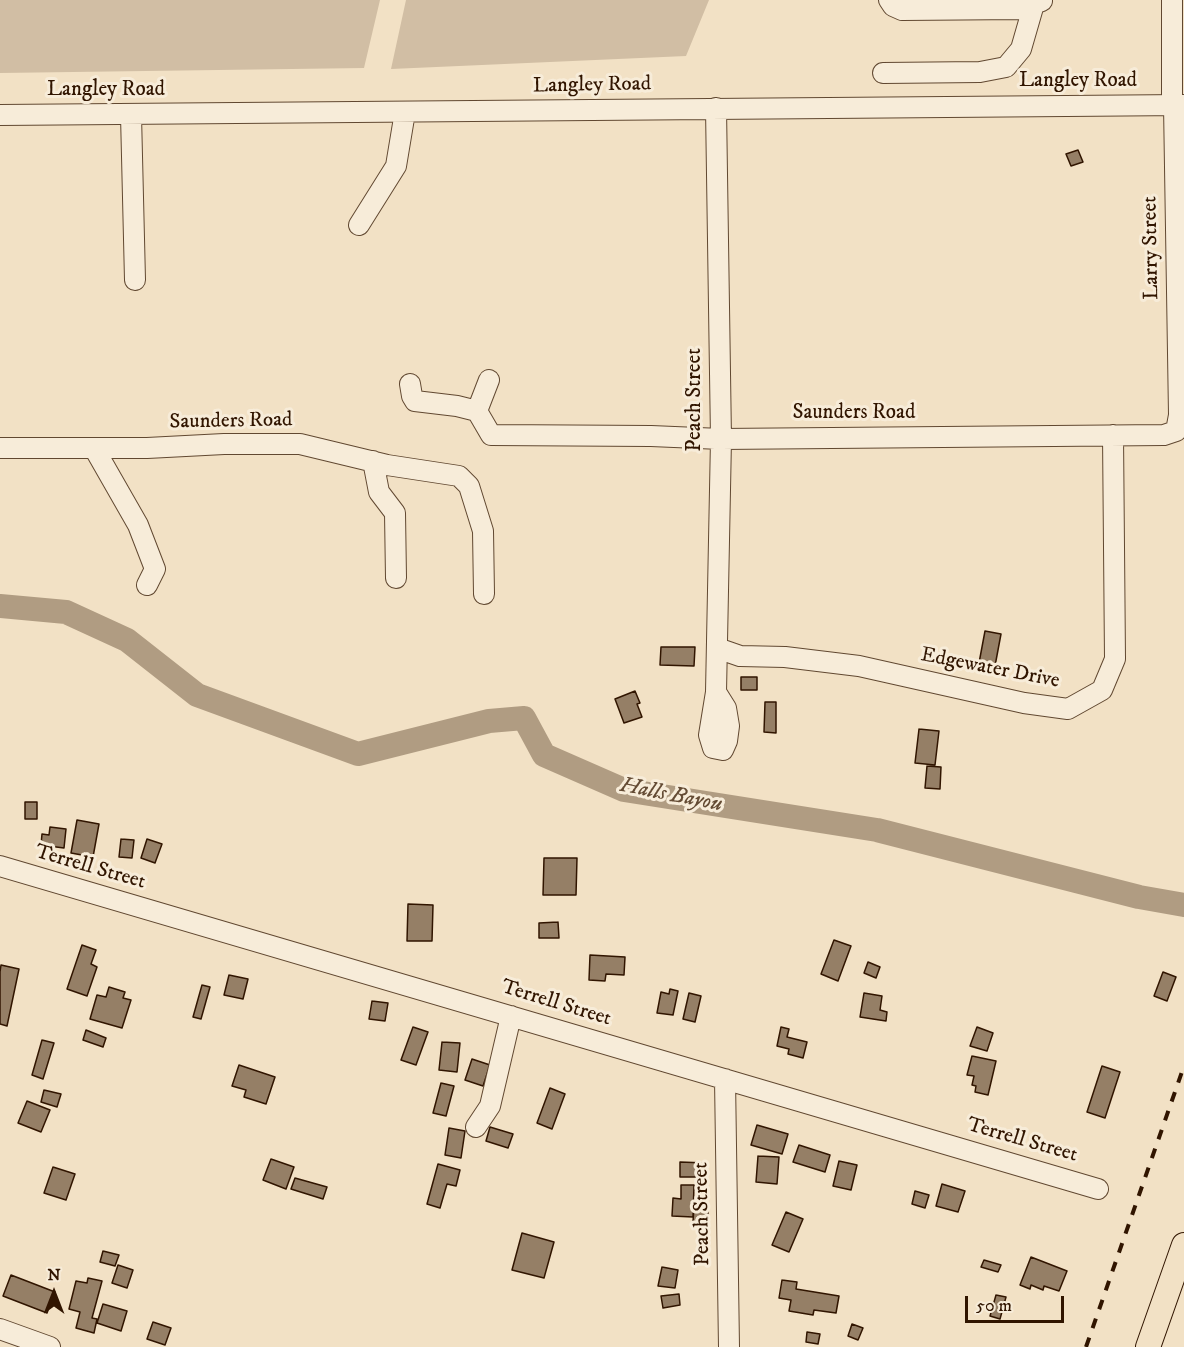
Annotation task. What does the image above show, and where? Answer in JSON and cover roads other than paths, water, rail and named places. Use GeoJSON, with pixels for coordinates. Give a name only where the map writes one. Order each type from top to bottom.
{"type":"FeatureCollection","features":[{"type":"Feature","properties":{"kind":"main road"},"geometry":{"type":"LineString","coordinates":[[1148,1347],[1184,1245]]}},
{"type":"Feature","properties":{"kind":"street"},"geometry":{"type":"LineString","coordinates":[[889,0],[893,6],[902,10],[1021,9],[1043,1]]}},
{"type":"Feature","properties":{"kind":"street"},"geometry":{"type":"LineString","coordinates":[[883,73],[980,72],[1006,67],[1021,49],[1043,1]]}},
{"type":"Feature","properties":{"kind":"street","name":"Larry Street"},"geometry":{"type":"LineString","coordinates":[[1176,6],[1178,391]]}},
{"type":"Feature","properties":{"kind":"street","name":"Langley Road"},"geometry":{"type":"LineString","coordinates":[[0,116],[1177,105]]}},
{"type":"Feature","properties":{"kind":"street","name":"Peach Street"},"geometry":{"type":"LineString","coordinates":[[716,108],[721,439],[716,692]]}},
{"type":"Feature","properties":{"kind":"street"},"geometry":{"type":"LineString","coordinates":[[359,225],[396,166],[405,112]]}},
{"type":"Feature","properties":{"kind":"street"},"geometry":{"type":"LineString","coordinates":[[131,115],[135,280]]}},
{"type":"Feature","properties":{"kind":"street"},"geometry":{"type":"LineString","coordinates":[[410,384],[415,401],[477,411],[489,380]]}},
{"type":"Feature","properties":{"kind":"street","name":"Saunders Road"},"geometry":{"type":"LineString","coordinates":[[477,411],[491,435],[721,439],[1164,435],[1180,432],[1178,391]]}},
{"type":"Feature","properties":{"kind":"street","name":"Edgewater Drive"},"geometry":{"type":"LineString","coordinates":[[717,648],[740,656],[785,657],[859,666],[1024,703],[1068,709],[1102,690],[1115,659],[1113,435]]}},
{"type":"Feature","properties":{"kind":"street","name":"Saunders Road"},"geometry":{"type":"LineString","coordinates":[[0,448],[147,448],[224,444],[300,444],[373,461],[459,476],[469,486],[483,531],[484,594]]}},
{"type":"Feature","properties":{"kind":"street"},"geometry":{"type":"LineString","coordinates":[[94,448],[138,525],[154,569],[147,585]]}},
{"type":"Feature","properties":{"kind":"street"},"geometry":{"type":"LineString","coordinates":[[373,461],[378,492],[395,513],[396,578]]}},
{"type":"Feature","properties":{"kind":"street","name":"Terrell Street"},"geometry":{"type":"LineString","coordinates":[[0,866],[1098,1189]]}},
{"type":"Feature","properties":{"kind":"street"},"geometry":{"type":"LineString","coordinates":[[476,1127],[490,1106],[511,1016]]}},
{"type":"Feature","properties":{"kind":"street","name":"Peach Street"},"geometry":{"type":"LineString","coordinates":[[725,1079],[729,1347]]}},
{"type":"Feature","properties":{"kind":"street"},"geometry":{"type":"LineString","coordinates":[[0,1329],[50,1347]]}},
{"type":"Feature","properties":{"kind":"waterway","name":"Halls Bayou"},"geometry":{"type":"LineString","coordinates":[[0,606],[66,612],[127,640],[197,695],[358,754],[489,721],[524,718],[544,755],[624,790],[877,830],[1139,897],[1184,905]]}},
{"type":"Feature","properties":{"kind":"railway"},"geometry":{"type":"LineString","coordinates":[[1086,1347],[1184,1066]]}}]}
